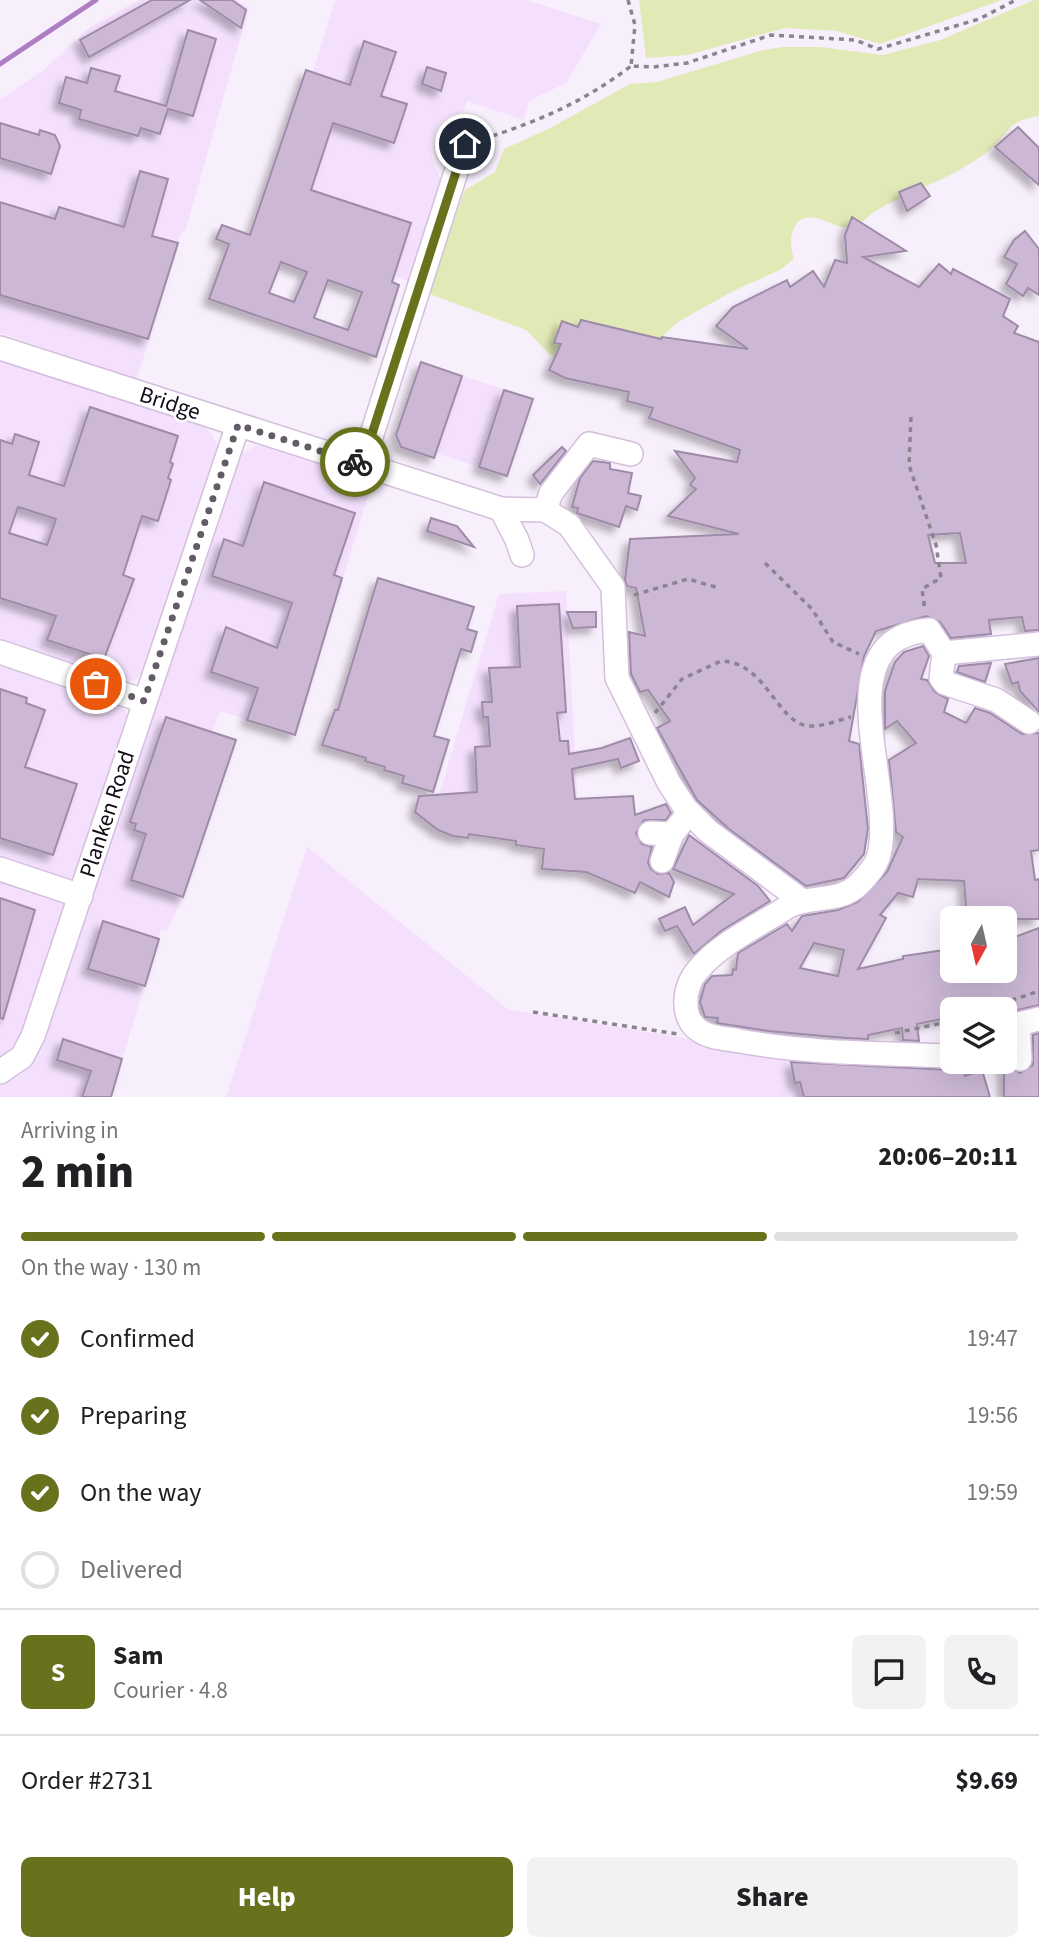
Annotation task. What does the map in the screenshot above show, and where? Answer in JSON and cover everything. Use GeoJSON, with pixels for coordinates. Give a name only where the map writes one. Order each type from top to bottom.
{"type":"FeatureCollection","features":[{"type":"Feature","properties":{"kind":"street"},"geometry":{"type":"LineString","coordinates":[[362,465],[465,144]]}},
{"type":"Feature","properties":{"kind":"street","name":"Bridge"},"geometry":{"type":"LineString","coordinates":[[0,348],[501,509],[545,510]]}},
{"type":"Feature","properties":{"kind":"street","name":"Planken Road"},"geometry":{"type":"LineString","coordinates":[[0,1072],[22,1057],[33,1036],[238,425]]}},
{"type":"Feature","properties":{"kind":"street"},"geometry":{"type":"LineString","coordinates":[[631,454],[589,444],[551,493],[545,510],[569,525],[608,576],[613,587],[617,678],[649,743],[689,813],[708,831],[801,900]]}},
{"type":"Feature","properties":{"kind":"street"},"geometry":{"type":"LineString","coordinates":[[501,509],[522,555]]}},
{"type":"Feature","properties":{"kind":"street"},"geometry":{"type":"LineString","coordinates":[[940,1055],[756,1045],[718,1038],[696,1029],[687,1015],[688,984],[698,969],[801,900],[847,893],[860,883],[877,859],[880,806],[870,713],[871,682],[878,659],[898,636],[929,629],[944,653],[941,678],[945,683],[996,700],[1029,722]]}},
{"type":"Feature","properties":{"kind":"street"},"geometry":{"type":"LineString","coordinates":[[944,653],[1039,644]]}},
{"type":"Feature","properties":{"kind":"street"},"geometry":{"type":"LineString","coordinates":[[0,652],[144,701]]}},
{"type":"Feature","properties":{"kind":"street"},"geometry":{"type":"LineString","coordinates":[[662,860],[661,833],[689,813]]}},
{"type":"Feature","properties":{"kind":"street"},"geometry":{"type":"LineString","coordinates":[[0,869],[80,896]]}},
{"type":"Feature","properties":{"kind":"street"},"geometry":{"type":"LineString","coordinates":[[1021,1060],[1018,1024],[1039,1019]]}},
{"type":"Feature","properties":{"kind":"path"},"geometry":{"type":"LineString","coordinates":[[628,0],[635,25],[631,66]]}},
{"type":"Feature","properties":{"kind":"path"},"geometry":{"type":"LineString","coordinates":[[504,132],[526,127],[598,91],[631,66],[653,67],[687,63],[771,35],[855,40],[878,49],[979,19],[1016,0]]}},
{"type":"Feature","properties":{"kind":"path"},"geometry":{"type":"LineString","coordinates":[[911,417],[909,465],[936,545],[941,578],[922,589],[929,629]]}},
{"type":"Feature","properties":{"kind":"path"},"geometry":{"type":"LineString","coordinates":[[765,563],[812,609],[836,646],[878,659]]}},
{"type":"Feature","properties":{"kind":"path"},"geometry":{"type":"LineString","coordinates":[[614,607],[646,589],[681,580],[692,579],[719,588]]}},
{"type":"Feature","properties":{"kind":"path"},"geometry":{"type":"LineString","coordinates":[[649,743],[654,715],[681,679],[721,662],[733,662],[765,684],[790,719],[798,723],[816,726],[870,713]]}},
{"type":"Feature","properties":{"kind":"path"},"geometry":{"type":"LineString","coordinates":[[1017,998],[1039,991]]}},
{"type":"Feature","properties":{"kind":"path"},"geometry":{"type":"LineString","coordinates":[[533,1012],[673,1035],[696,1029]]}},
{"type":"Feature","properties":{"kind":"path"},"geometry":{"type":"LineString","coordinates":[[880,1052],[887,1036],[940,1024]]}},
{"type":"Feature","properties":{"kind":"shaded area"},"geometry":{"type":"Polygon","coordinates":[[[139,0],[237,0],[249,8],[185,232],[181,232],[137,379],[0,333],[0,100],[45,69],[89,28],[139,0]]]}},
{"type":"Feature","properties":{"kind":"shaded area"},"geometry":{"type":"Polygon","coordinates":[[[335,0],[527,0],[601,24],[566,83],[529,101],[524,120],[467,101],[463,112],[446,117],[438,124],[430,145],[442,183],[413,283],[253,226],[306,70],[313,72],[335,0]]]}},
{"type":"Feature","properties":{"kind":"shaded area"},"geometry":{"type":"Polygon","coordinates":[[[0,357],[201,424],[212,434],[217,446],[217,459],[145,670],[135,680],[119,683],[0,643],[0,357]]]}},
{"type":"Feature","properties":{"kind":"shaded area"},"geometry":{"type":"Polygon","coordinates":[[[421,362],[533,399],[507,476],[436,453],[434,458],[401,447],[396,435],[421,362]]]}},
{"type":"Feature","properties":{"kind":"shaded area"},"geometry":{"type":"Polygon","coordinates":[[[256,446],[272,446],[373,480],[295,735],[220,711],[212,732],[236,740],[183,897],[166,932],[161,930],[111,1097],[0,1097],[0,1084],[21,1075],[31,1065],[240,454],[256,446]]]}},
{"type":"Feature","properties":{"kind":"shaded area"},"geometry":{"type":"Polygon","coordinates":[[[566,591],[579,827],[435,808],[499,594],[566,591]]]}},
{"type":"Feature","properties":{"kind":"shaded area"},"geometry":{"type":"Polygon","coordinates":[[[0,661],[122,703],[128,718],[23,1041],[0,1064],[0,661]]]}},
{"type":"Feature","properties":{"kind":"shaded area"},"geometry":{"type":"Polygon","coordinates":[[[307,847],[509,1010],[792,1055],[805,1097],[226,1097],[307,847]]]}},
{"type":"Feature","properties":{"kind":"green space"},"geometry":{"type":"Polygon","coordinates":[[[639,0],[1002,0],[880,44],[837,31],[785,28],[688,55],[646,58],[639,0]]]}},
{"type":"Feature","properties":{"kind":"green space"},"geometry":{"type":"Polygon","coordinates":[[[1039,0],[1039,116],[1013,125],[996,144],[976,160],[949,176],[879,209],[857,225],[841,227],[816,218],[801,220],[796,224],[791,237],[794,259],[780,270],[733,291],[678,322],[641,356],[575,365],[550,355],[526,330],[427,293],[465,190],[495,172],[504,149],[550,128],[630,84],[657,82],[763,50],[783,47],[820,47],[883,55],[940,40],[1039,0]]]}},
{"type":"Feature","properties":{"kind":"building"},"geometry":{"type":"Polygon","coordinates":[[[152,0],[190,0],[89,57],[80,40],[152,0]]]}},
{"type":"Feature","properties":{"kind":"building"},"geometry":{"type":"Polygon","coordinates":[[[200,0],[232,0],[246,10],[241,28],[200,0]]]}},
{"type":"Feature","properties":{"kind":"building"},"geometry":{"type":"Polygon","coordinates":[[[188,30],[216,39],[193,116],[168,109],[160,134],[141,128],[138,136],[79,119],[81,110],[59,103],[66,77],[87,83],[91,68],[120,76],[115,91],[166,106],[188,30]]]}},
{"type":"Feature","properties":{"kind":"building"},"geometry":{"type":"Polygon","coordinates":[[[364,41],[396,52],[381,96],[407,104],[394,143],[333,123],[311,190],[411,223],[392,282],[399,285],[376,357],[209,299],[229,244],[216,239],[222,225],[250,235],[306,70],[350,85],[364,41]],[[281,262],[269,293],[294,302],[307,272],[281,262]],[[328,280],[314,318],[348,330],[362,292],[328,280]]]}},
{"type":"Feature","properties":{"kind":"building"},"geometry":{"type":"Polygon","coordinates":[[[427,67],[446,73],[441,91],[422,84],[427,67]]]}},
{"type":"Feature","properties":{"kind":"building"},"geometry":{"type":"Polygon","coordinates":[[[0,123],[39,135],[40,130],[55,135],[60,146],[51,174],[0,158],[0,123]]]}},
{"type":"Feature","properties":{"kind":"building"},"geometry":{"type":"Polygon","coordinates":[[[1018,127],[1039,148],[1039,185],[995,147],[1018,127]]]}},
{"type":"Feature","properties":{"kind":"building"},"geometry":{"type":"Polygon","coordinates":[[[140,171],[168,179],[152,236],[178,243],[148,339],[0,295],[0,202],[55,219],[59,207],[124,227],[140,171]]]}},
{"type":"Feature","properties":{"kind":"building"},"geometry":{"type":"Polygon","coordinates":[[[921,183],[930,196],[907,211],[899,192],[921,183]]]}},
{"type":"Feature","properties":{"kind":"building"},"geometry":{"type":"Polygon","coordinates":[[[852,217],[906,251],[863,257],[919,287],[939,264],[951,274],[953,269],[1010,299],[1003,316],[1018,326],[1014,333],[1039,342],[1039,630],[1025,631],[1022,617],[989,620],[991,634],[951,638],[940,622],[926,616],[876,631],[864,656],[849,741],[859,744],[868,829],[864,854],[844,878],[806,886],[729,829],[697,800],[657,728],[670,721],[648,690],[640,692],[631,674],[629,632],[645,636],[636,588],[627,586],[625,580],[630,539],[739,534],[668,516],[696,489],[690,485],[695,478],[675,451],[737,462],[740,450],[649,418],[653,408],[627,401],[629,392],[565,378],[549,370],[561,344],[554,343],[562,321],[578,327],[581,320],[661,339],[662,337],[748,349],[716,326],[733,307],[787,280],[790,287],[813,271],[824,287],[835,260],[847,263],[845,235],[852,217]],[[960,533],[928,535],[935,563],[966,563],[960,533]]]}},
{"type":"Feature","properties":{"kind":"building"},"geometry":{"type":"Polygon","coordinates":[[[1025,231],[1039,249],[1039,295],[1028,288],[1023,296],[1006,284],[1017,264],[1004,257],[1014,240],[1025,231]]]}},
{"type":"Feature","properties":{"kind":"building"},"geometry":{"type":"Polygon","coordinates":[[[421,362],[462,376],[434,458],[401,447],[396,435],[421,362]]]}},
{"type":"Feature","properties":{"kind":"building"},"geometry":{"type":"Polygon","coordinates":[[[504,390],[533,399],[507,476],[479,467],[504,390]]]}},
{"type":"Feature","properties":{"kind":"building"},"geometry":{"type":"Polygon","coordinates":[[[90,407],[178,436],[170,462],[173,464],[168,478],[171,480],[158,521],[142,516],[123,575],[134,579],[104,659],[47,640],[56,616],[0,598],[0,440],[12,444],[15,434],[39,442],[29,475],[64,486],[90,407]],[[18,507],[9,533],[47,545],[56,519],[18,507]]]}},
{"type":"Feature","properties":{"kind":"building"},"geometry":{"type":"Polygon","coordinates":[[[562,447],[566,451],[540,484],[533,475],[562,447]]]}},
{"type":"Feature","properties":{"kind":"building"},"geometry":{"type":"Polygon","coordinates":[[[593,461],[610,463],[610,469],[632,473],[628,493],[641,496],[637,510],[626,506],[619,527],[577,513],[578,508],[572,507],[580,478],[593,461]]]}},
{"type":"Feature","properties":{"kind":"building"},"geometry":{"type":"Polygon","coordinates":[[[264,482],[355,513],[334,575],[342,578],[295,735],[247,720],[258,688],[211,672],[226,627],[277,648],[292,603],[212,576],[224,539],[243,546],[264,482]]]}},
{"type":"Feature","properties":{"kind":"building"},"geometry":{"type":"Polygon","coordinates":[[[431,518],[457,526],[474,547],[427,531],[431,518]]]}},
{"type":"Feature","properties":{"kind":"building"},"geometry":{"type":"Polygon","coordinates":[[[378,578],[474,607],[467,629],[477,632],[471,652],[461,649],[434,736],[449,740],[433,792],[402,783],[404,776],[365,761],[366,758],[322,745],[335,710],[338,710],[378,578]]]}},
{"type":"Feature","properties":{"kind":"building"},"geometry":{"type":"Polygon","coordinates":[[[559,604],[566,712],[557,713],[560,741],[568,741],[569,754],[602,748],[630,738],[639,761],[621,768],[618,759],[572,769],[575,799],[633,796],[635,815],[666,804],[671,813],[666,820],[644,820],[636,833],[642,844],[652,847],[648,863],[651,869],[658,874],[669,873],[674,882],[669,897],[640,882],[635,893],[586,872],[542,869],[544,849],[516,845],[516,841],[469,834],[468,838],[453,836],[438,830],[415,812],[419,796],[477,792],[475,747],[490,746],[488,717],[483,717],[482,702],[492,702],[489,668],[520,667],[517,606],[559,604]]]}},
{"type":"Feature","properties":{"kind":"building"},"geometry":{"type":"Polygon","coordinates":[[[567,612],[596,612],[596,627],[573,628],[567,612]]]}},
{"type":"Feature","properties":{"kind":"building"},"geometry":{"type":"Polygon","coordinates":[[[923,646],[929,656],[921,679],[927,680],[935,692],[948,699],[944,712],[966,723],[975,708],[990,713],[1022,734],[1039,733],[1039,850],[1031,851],[1035,880],[1039,879],[1039,919],[1017,919],[1017,906],[966,906],[964,881],[918,879],[913,897],[898,893],[880,915],[886,918],[858,969],[903,959],[903,956],[940,951],[940,984],[1017,984],[1017,936],[1039,928],[1039,1005],[1017,1010],[1017,997],[940,997],[940,1019],[917,1024],[919,1041],[903,1040],[902,1028],[868,1035],[868,1039],[846,1038],[768,1031],[717,1023],[718,1018],[705,1017],[700,1002],[705,984],[712,976],[732,975],[733,969],[736,970],[738,953],[787,924],[792,931],[802,916],[838,910],[858,902],[887,872],[903,837],[896,832],[889,760],[916,743],[897,721],[885,729],[885,691],[895,662],[904,652],[923,646]],[[814,943],[800,968],[838,976],[844,950],[814,943]]]}},
{"type":"Feature","properties":{"kind":"building"},"geometry":{"type":"Polygon","coordinates":[[[1039,658],[1039,712],[1020,691],[1018,682],[1012,684],[1005,664],[1039,658]]]}},
{"type":"Feature","properties":{"kind":"building"},"geometry":{"type":"Polygon","coordinates":[[[991,663],[985,682],[957,672],[959,666],[991,663]]]}},
{"type":"Feature","properties":{"kind":"building"},"geometry":{"type":"Polygon","coordinates":[[[0,689],[27,698],[26,703],[45,710],[25,767],[77,784],[53,855],[0,838],[0,689]]]}},
{"type":"Feature","properties":{"kind":"building"},"geometry":{"type":"Polygon","coordinates":[[[166,717],[236,740],[183,897],[131,880],[146,834],[134,830],[136,824],[130,822],[166,717]]]}},
{"type":"Feature","properties":{"kind":"building"},"geometry":{"type":"Polygon","coordinates":[[[689,835],[758,886],[770,901],[721,931],[694,954],[677,926],[665,931],[659,919],[685,907],[693,925],[734,894],[673,869],[689,835]]]}},
{"type":"Feature","properties":{"kind":"building"},"geometry":{"type":"Polygon","coordinates":[[[0,898],[35,910],[3,1019],[0,1018],[0,898]]]}},
{"type":"Feature","properties":{"kind":"building"},"geometry":{"type":"Polygon","coordinates":[[[103,921],[159,939],[145,986],[88,969],[103,921]]]}},
{"type":"Feature","properties":{"kind":"building"},"geometry":{"type":"Polygon","coordinates":[[[1039,1033],[1039,1097],[1004,1097],[1004,1074],[1017,1074],[1017,1071],[1020,1073],[1033,1065],[1033,1035],[1039,1033]]]}},
{"type":"Feature","properties":{"kind":"building"},"geometry":{"type":"Polygon","coordinates":[[[63,1039],[122,1059],[111,1097],[82,1097],[91,1071],[57,1060],[63,1039]]]}},
{"type":"Feature","properties":{"kind":"building"},"geometry":{"type":"Polygon","coordinates":[[[791,1062],[940,1069],[940,1074],[983,1074],[990,1097],[804,1097],[800,1082],[795,1083],[791,1062]]]}},
{"type":"Feature","properties":{"kind":"waterway"},"geometry":{"type":"LineString","coordinates":[[0,64],[96,0]]}},
{"type":"Feature","properties":{"kind":"way so far"},"geometry":{"type":"LineString","coordinates":[[96,684],[144,701],[238,425],[355,462]]}},
{"type":"Feature","properties":{"kind":"route"},"geometry":{"type":"LineString","coordinates":[[355,462],[362,465],[465,144]]}}]}
